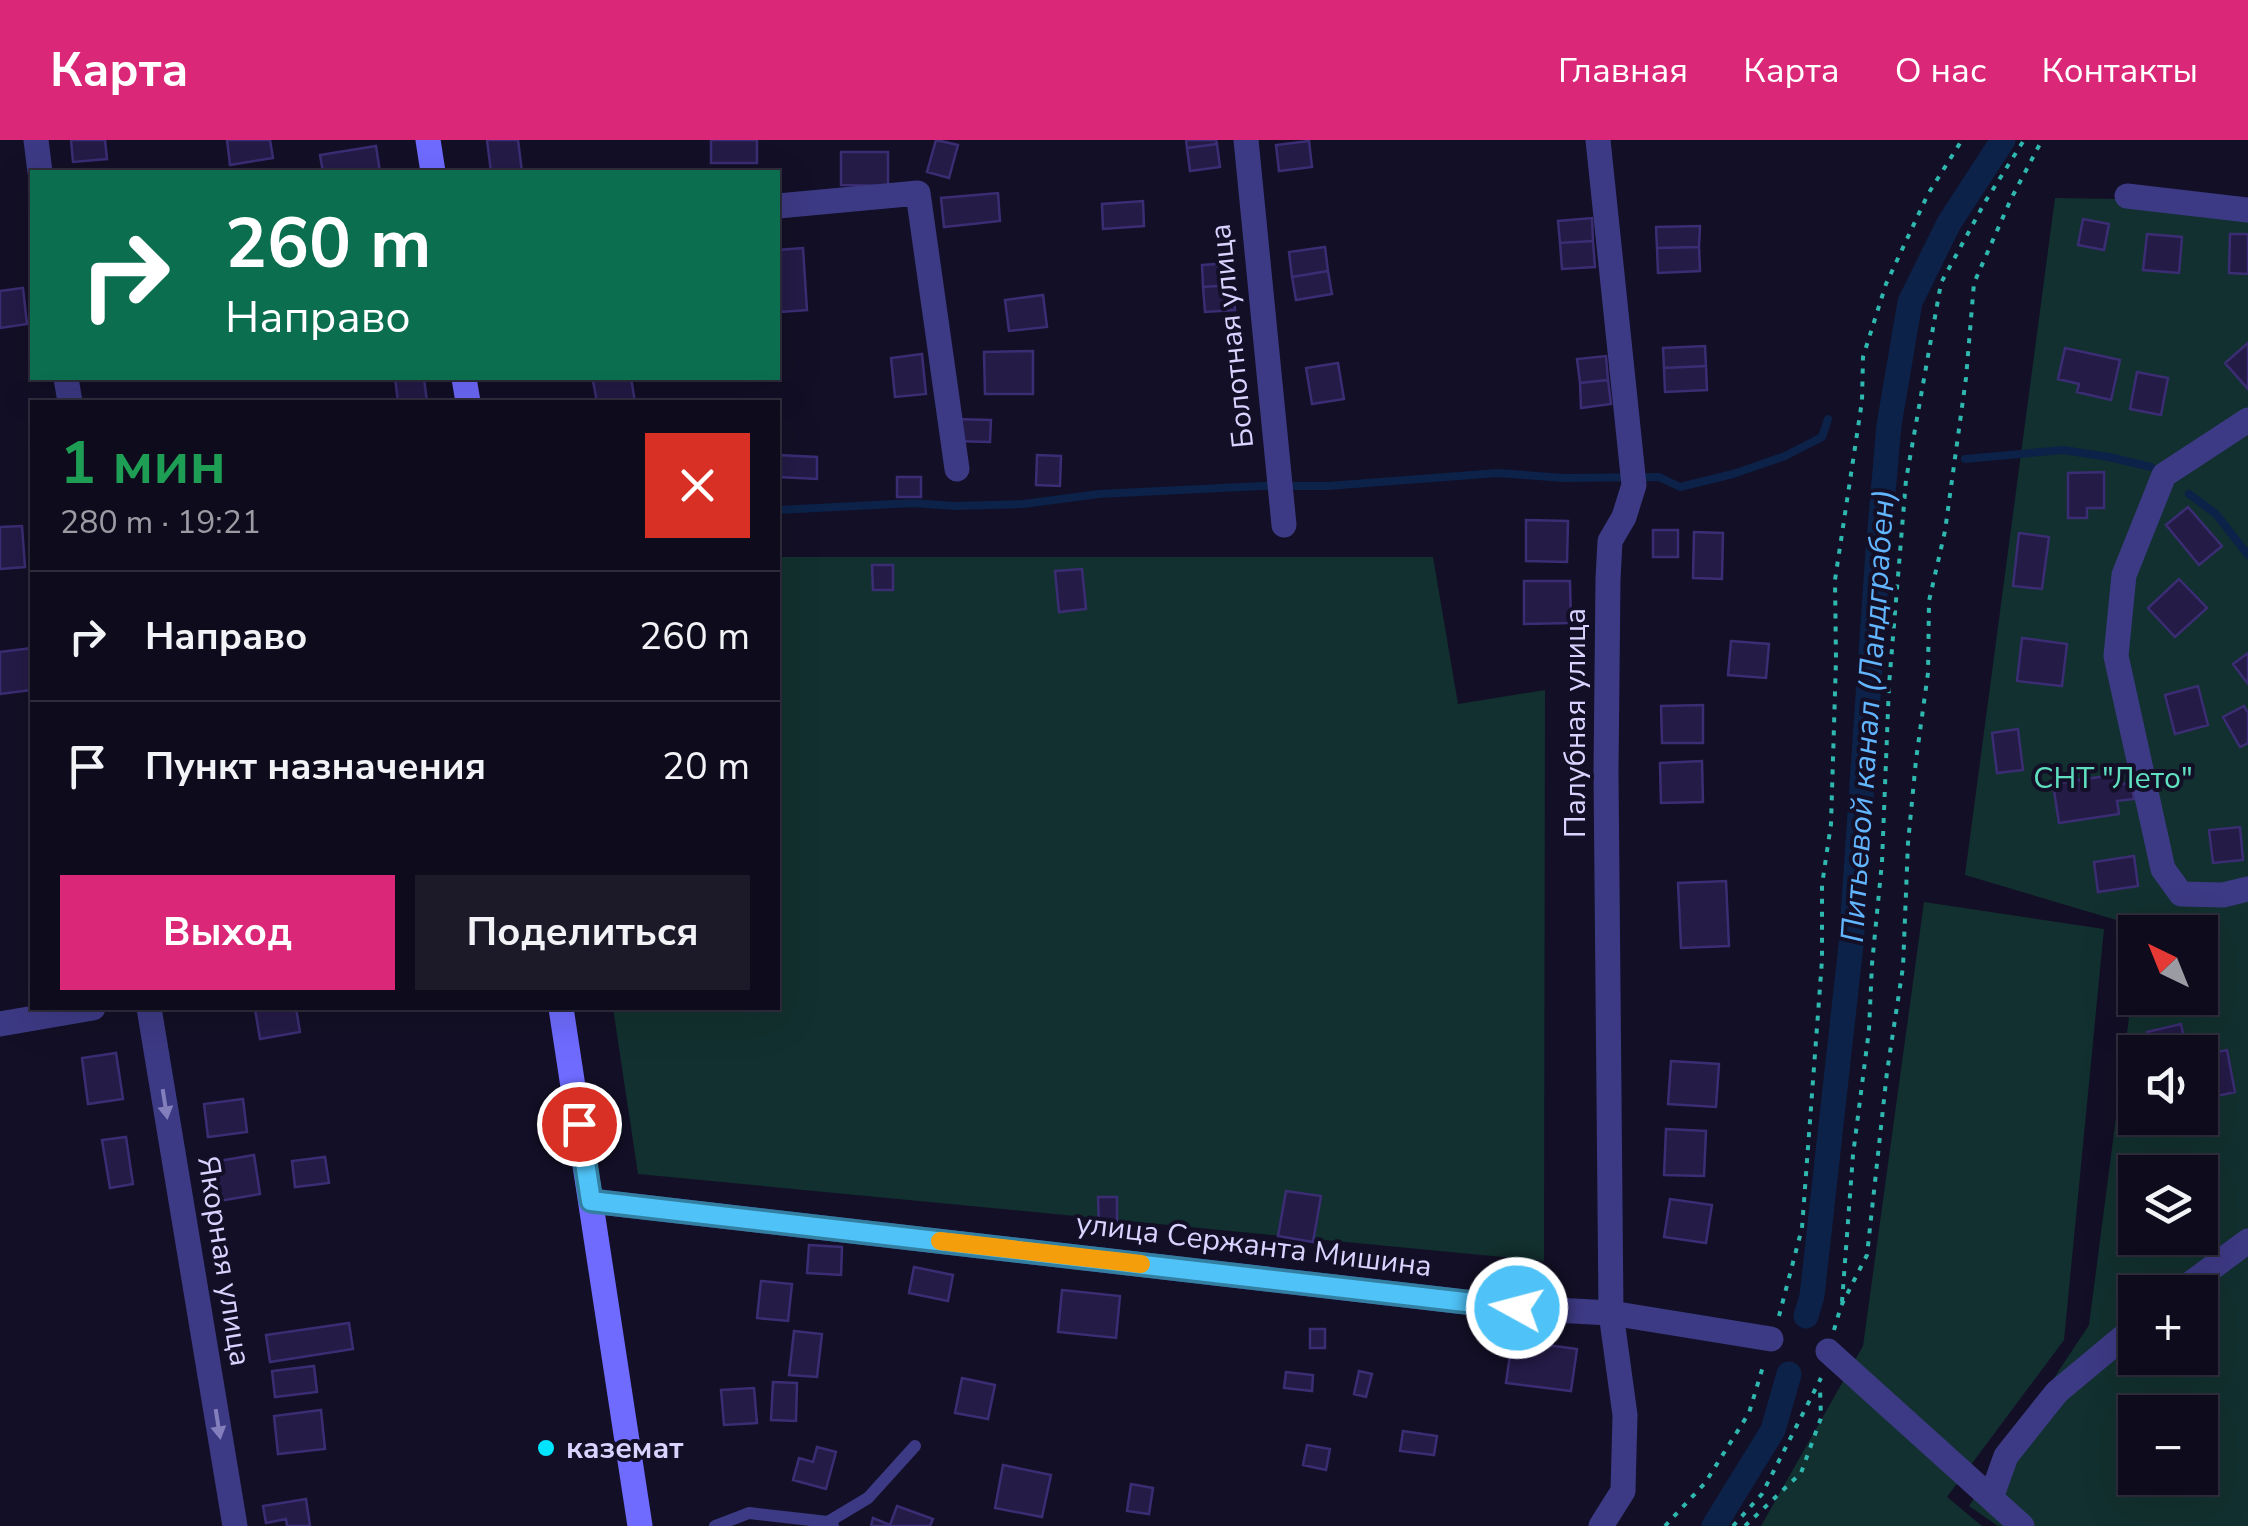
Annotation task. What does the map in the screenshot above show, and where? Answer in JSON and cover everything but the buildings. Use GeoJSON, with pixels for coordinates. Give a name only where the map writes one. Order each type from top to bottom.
{"type":"FeatureCollection","features":[{"type":"Feature","properties":{"kind":"street"},"geometry":{"type":"LineString","coordinates":[[36,140],[40,170]]}},
{"type":"Feature","properties":{"kind":"street"},"geometry":{"type":"LineString","coordinates":[[428,140],[433,170]]}},
{"type":"Feature","properties":{"kind":"street","name":"Болотная улица"},"geometry":{"type":"LineString","coordinates":[[1246,140],[1284,525]]}},
{"type":"Feature","properties":{"kind":"street","name":"Палубная улица"},"geometry":{"type":"LineString","coordinates":[[1598,140],[1634,485],[1624,518],[1610,541],[1608,579],[1611,1313],[1625,1415],[1623,1491],[1601,1526]]}},
{"type":"Feature","properties":{"kind":"street"},"geometry":{"type":"LineString","coordinates":[[780,206],[918,193],[957,469]]}},
{"type":"Feature","properties":{"kind":"street"},"geometry":{"type":"LineString","coordinates":[[2127,196],[2248,210]]}},
{"type":"Feature","properties":{"kind":"street"},"geometry":{"type":"LineString","coordinates":[[2248,420],[2164,475],[2124,575],[2116,656],[2163,869],[2181,894],[2223,895],[2248,888]]}},
{"type":"Feature","properties":{"kind":"street"},"geometry":{"type":"LineString","coordinates":[[0,1024],[81,1010]]}},
{"type":"Feature","properties":{"kind":"street","name":"Якорная улица"},"geometry":{"type":"LineString","coordinates":[[148,1010],[235,1526]]}},
{"type":"Feature","properties":{"kind":"street"},"geometry":{"type":"LineString","coordinates":[[561,1010],[640,1526]]}},
{"type":"Feature","properties":{"kind":"street","name":"улица Сержанта Мишина"},"geometry":{"type":"LineString","coordinates":[[591,1201],[1517,1308],[1611,1313],[1771,1339]]}},
{"type":"Feature","properties":{"kind":"street"},"geometry":{"type":"LineString","coordinates":[[2202,1275],[2248,1241]]}},
{"type":"Feature","properties":{"kind":"street"},"geometry":{"type":"LineString","coordinates":[[1991,1498],[2006,1456],[2057,1392],[2118,1341]]}},
{"type":"Feature","properties":{"kind":"street"},"geometry":{"type":"LineString","coordinates":[[1828,1351],[2022,1526]]}},
{"type":"Feature","properties":{"kind":"lane"},"geometry":{"type":"LineString","coordinates":[[715,1526],[749,1512],[831,1524],[868,1498],[914,1446]]}},
{"type":"Feature","properties":{"kind":"path"},"geometry":{"type":"LineString","coordinates":[[1665,1526],[1705,1482],[1749,1413],[1802,1228],[1822,960],[1822,885],[1831,824],[1835,580],[1862,400],[1862,357],[1886,284],[1928,194],[1962,140]]}},
{"type":"Feature","properties":{"kind":"path"},"geometry":{"type":"LineString","coordinates":[[2024,140],[1941,283],[1906,480],[1889,685],[1882,862],[1869,1030],[1852,1155],[1841,1306],[1867,1255],[1903,967],[1908,843],[1928,673],[1929,601],[1945,531],[1966,378],[1974,282],[2010,199],[2042,140]]}},
{"type":"Feature","properties":{"kind":"path"},"geometry":{"type":"LineString","coordinates":[[1745,1526],[1801,1473],[1821,1418],[1820,1383]]}},
{"type":"Feature","properties":{"kind":"path"},"geometry":{"type":"LineString","coordinates":[[1733,1526],[1762,1494],[1807,1409]]}},
{"type":"Feature","properties":{"kind":"green space","name":"СНТ \"Лето\""},"geometry":{"type":"Polygon","coordinates":[[[2055,198],[2248,201],[2248,1526],[1998,1526],[1969,1506],[2089,1325],[2118,1102],[2118,1135],[2218,1135],[2218,1035],[2127,1035],[2129,1015],[2218,1015],[2218,915],[2118,915],[2118,920],[1965,875],[2055,198]]]}},
{"type":"Feature","properties":{"kind":"green space"},"geometry":{"type":"Polygon","coordinates":[[[780,557],[1433,557],[1458,704],[1545,690],[1544,1261],[638,1174],[613,1010],[780,1010],[780,557]]]}},
{"type":"Feature","properties":{"kind":"green space"},"geometry":{"type":"Polygon","coordinates":[[[1924,902],[2104,929],[2064,1340],[1947,1497],[1982,1526],[1761,1526],[1863,1346],[1924,902]]]}},
{"type":"Feature","properties":{"kind":"waterway","name":"Питьевой канал (Ландграбен)"},"geometry":{"type":"LineString","coordinates":[[1806,1316],[1812,1296],[1851,945],[1889,425],[1910,302],[1949,223],[2003,140]]}},
{"type":"Feature","properties":{"kind":"waterway"},"geometry":{"type":"LineString","coordinates":[[780,510],[914,503],[1023,504],[1099,494],[1328,486],[1498,473],[1564,478],[1659,477],[1680,487],[1785,456],[1822,437],[1828,419]]}},
{"type":"Feature","properties":{"kind":"waterway"},"geometry":{"type":"LineString","coordinates":[[1965,459],[2063,450],[2151,467]]}},
{"type":"Feature","properties":{"kind":"waterway"},"geometry":{"type":"LineString","coordinates":[[2189,494],[2216,514],[2248,555]]}},
{"type":"Feature","properties":{"kind":"waterway","name":"Питьевой канал (Ландграбен)"},"geometry":{"type":"LineString","coordinates":[[1714,1526],[1773,1430],[1789,1374]]}},
{"type":"Feature","properties":{"kind":"slow traffic"},"geometry":{"type":"LineString","coordinates":[[940,1241],[1141,1264]]}},
{"type":"Feature","properties":{"kind":"place","name":"каземат"},"geometry":{"type":"Point","coordinates":[546,1448]}},
{"type":"Feature","properties":{"kind":"route"},"geometry":{"type":"LineString","coordinates":[[579,1124],[591,1201],[1517,1308]]}}]}
